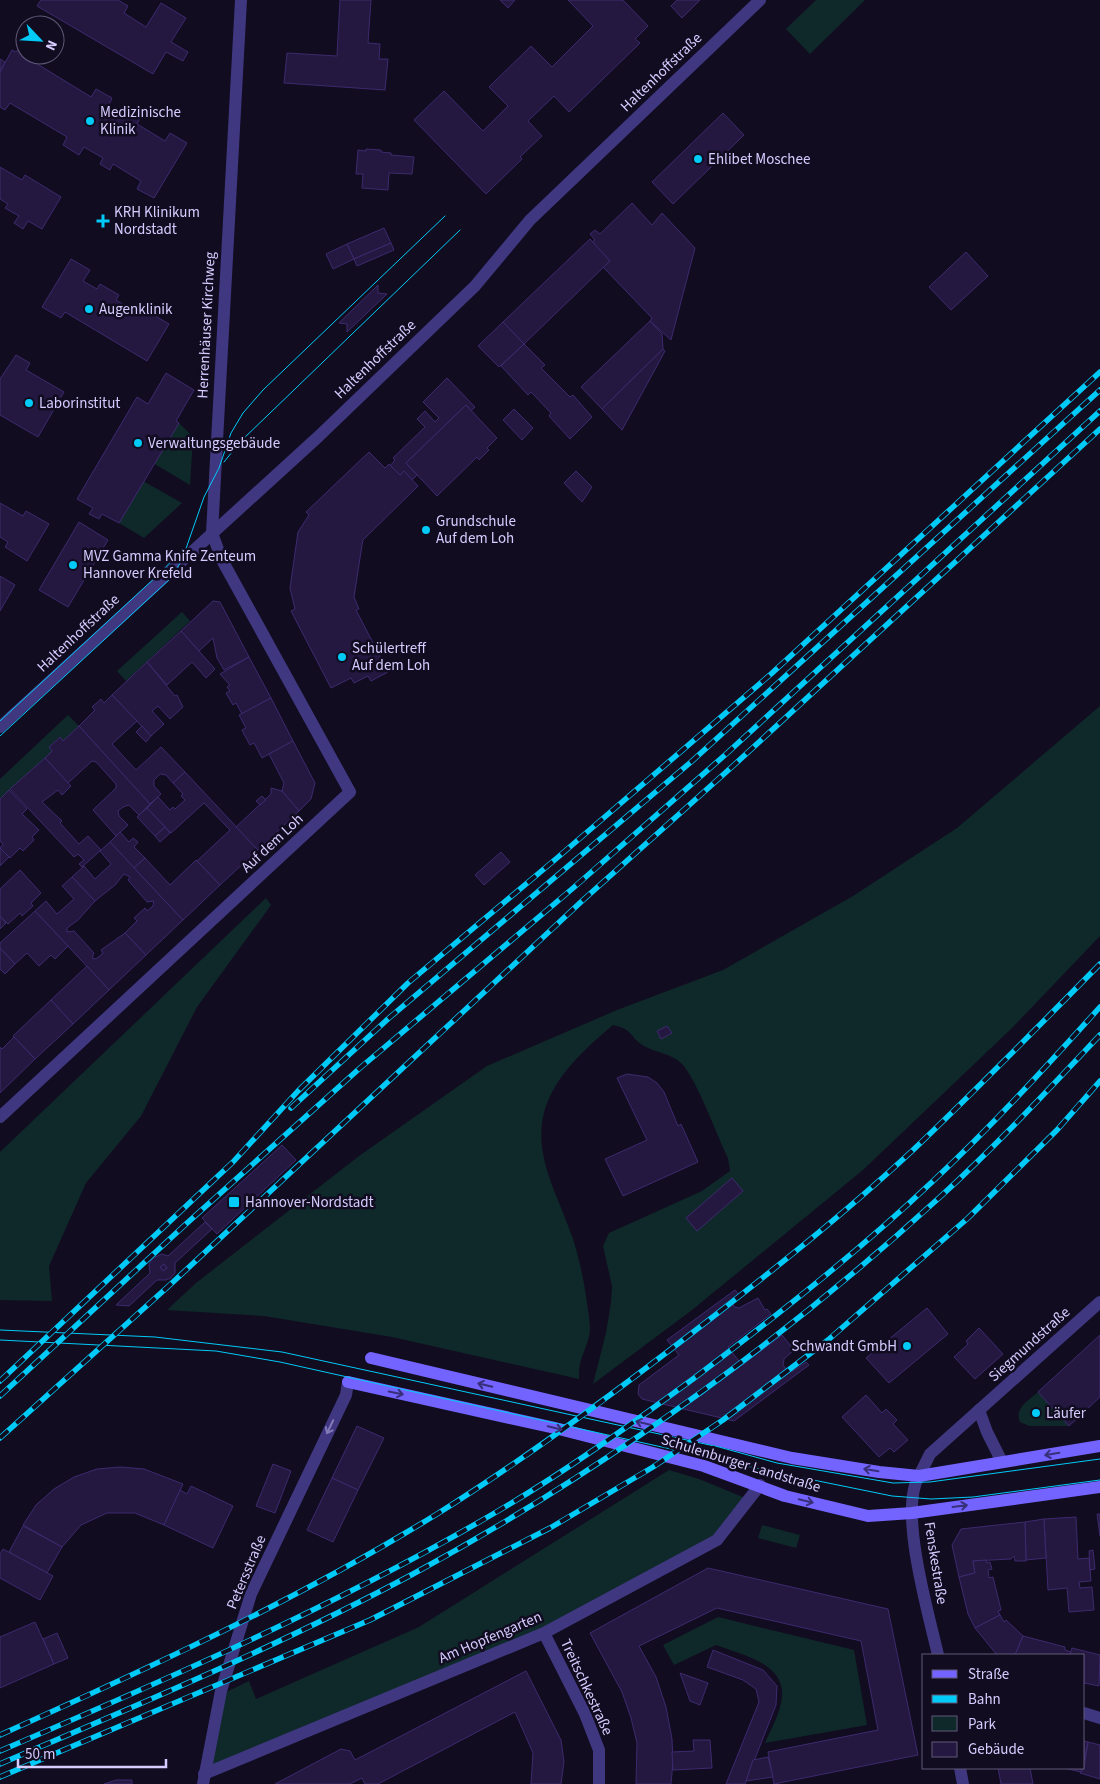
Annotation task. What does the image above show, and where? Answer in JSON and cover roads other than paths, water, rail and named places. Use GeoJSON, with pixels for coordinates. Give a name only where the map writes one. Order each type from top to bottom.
{"type":"FeatureCollection","features":[{"type":"Feature","properties":{"kind":"main road","name":"Schulenburger Landstraße"},"geometry":{"type":"LineString","coordinates":[[371,1358],[792,1458],[919,1476],[1100,1446]]}},
{"type":"Feature","properties":{"kind":"main road","name":"Schulenburger Landstraße"},"geometry":{"type":"LineString","coordinates":[[348,1382],[555,1428],[704,1466],[760,1485],[785,1496],[868,1516],[912,1513],[1100,1487]]}},
{"type":"Feature","properties":{"kind":"street","name":"Herrenhäuser Kirchweg"},"geometry":{"type":"LineString","coordinates":[[212,533],[241,0]]}},
{"type":"Feature","properties":{"kind":"street","name":"Haltenhoffstraße"},"geometry":{"type":"LineString","coordinates":[[0,727],[319,436],[475,286],[530,220],[760,0]]}},
{"type":"Feature","properties":{"kind":"street","name":"Auf dem Loh"},"geometry":{"type":"LineString","coordinates":[[0,1117],[350,792],[222,560],[212,533]]}},
{"type":"Feature","properties":{"kind":"street","name":"Siegmundstraße"},"geometry":{"type":"LineString","coordinates":[[919,1476],[930,1454],[1100,1302]]}},
{"type":"Feature","properties":{"kind":"street","name":"Petersstraße"},"geometry":{"type":"LineString","coordinates":[[203,1779],[222,1691],[251,1594],[346,1395],[348,1382]]}},
{"type":"Feature","properties":{"kind":"street"},"geometry":{"type":"LineString","coordinates":[[979,1410],[1002,1462]]}},
{"type":"Feature","properties":{"kind":"street","name":"Fenskestraße"},"geometry":{"type":"LineString","coordinates":[[919,1476],[915,1483],[912,1513],[921,1580],[938,1654]]}},
{"type":"Feature","properties":{"kind":"street","name":"Am Hopfengarten"},"geometry":{"type":"LineString","coordinates":[[203,1779],[544,1634],[717,1540],[760,1485]]}},
{"type":"Feature","properties":{"kind":"street","name":"Treitschkestraße"},"geometry":{"type":"LineString","coordinates":[[544,1634],[585,1714],[599,1750],[599,1784]]}},
{"type":"Feature","properties":{"kind":"street"},"geometry":{"type":"LineString","coordinates":[[1085,1714],[1100,1718]]}},
{"type":"Feature","properties":{"kind":"street"},"geometry":{"type":"LineString","coordinates":[[960,1769],[963,1784]]}},
{"type":"Feature","properties":{"kind":"tram line"},"geometry":{"type":"LineString","coordinates":[[0,736],[171,578],[182,560],[204,497],[219,468],[231,433],[243,413],[263,390],[445,216]]}},
{"type":"Feature","properties":{"kind":"tram line"},"geometry":{"type":"LineString","coordinates":[[224,462],[241,441],[460,230]]}},
{"type":"Feature","properties":{"kind":"tram line"},"geometry":{"type":"LineString","coordinates":[[0,721],[158,575],[183,549]]}},
{"type":"Feature","properties":{"kind":"tram line"},"geometry":{"type":"LineString","coordinates":[[0,1330],[155,1337],[282,1352],[719,1447],[777,1463],[893,1483],[930,1482],[1100,1459]]}},
{"type":"Feature","properties":{"kind":"tram line"},"geometry":{"type":"LineString","coordinates":[[0,1340],[216,1351],[280,1362],[774,1472],[892,1496],[931,1499],[973,1497],[1100,1480]]}},
{"type":"Feature","properties":{"kind":"railway"},"geometry":{"type":"LineString","coordinates":[[0,1381],[233,1162],[298,1091],[408,983],[771,674],[1100,372]]}},
{"type":"Feature","properties":{"kind":"railway"},"geometry":{"type":"LineString","coordinates":[[291,1108],[389,1018],[691,762],[1100,390]]}},
{"type":"Feature","properties":{"kind":"railway"},"geometry":{"type":"LineString","coordinates":[[0,1396],[186,1224],[360,1068],[572,889],[725,755],[1100,411]]}},
{"type":"Feature","properties":{"kind":"railway"},"geometry":{"type":"LineString","coordinates":[[0,1438],[172,1283],[582,901],[734,765],[1100,429]]}},
{"type":"Feature","properties":{"kind":"railway"},"geometry":{"type":"LineString","coordinates":[[0,1735],[222,1632],[331,1575],[437,1514],[534,1449],[598,1404],[692,1333],[859,1199],[936,1128],[1100,964]]}},
{"type":"Feature","properties":{"kind":"railway"},"geometry":{"type":"LineString","coordinates":[[0,1751],[190,1668],[377,1578],[498,1511],[573,1464],[724,1356],[875,1234],[976,1140],[1100,1007]]}},
{"type":"Feature","properties":{"kind":"railway"},"geometry":{"type":"LineString","coordinates":[[0,1764],[209,1674],[312,1626],[413,1574],[484,1534],[621,1448],[753,1353],[879,1251],[981,1158],[1100,1035]]}},
{"type":"Feature","properties":{"kind":"railway"},"geometry":{"type":"LineString","coordinates":[[0,1777],[370,1620],[550,1528],[653,1467],[723,1420],[828,1340],[968,1218],[1057,1130],[1100,1081]]}},
{"type":"Feature","properties":{"kind":"place","name":"Medizinische Klinik"},"geometry":{"type":"Point","coordinates":[90,121]}},
{"type":"Feature","properties":{"kind":"place","name":"Ehlibet Moschee"},"geometry":{"type":"Point","coordinates":[698,159]}},
{"type":"Feature","properties":{"kind":"place","name":"KRH Klinikum Nordstadt"},"geometry":{"type":"Point","coordinates":[103,221]}},
{"type":"Feature","properties":{"kind":"place","name":"Augenklinik"},"geometry":{"type":"Point","coordinates":[89,309]}},
{"type":"Feature","properties":{"kind":"place","name":"Laborinstitut"},"geometry":{"type":"Point","coordinates":[29,403]}},
{"type":"Feature","properties":{"kind":"place","name":"Verwaltungsgebäude"},"geometry":{"type":"Point","coordinates":[138,443]}},
{"type":"Feature","properties":{"kind":"place","name":"Grundschule Auf dem Loh"},"geometry":{"type":"Point","coordinates":[426,530]}},
{"type":"Feature","properties":{"kind":"place","name":"MVZ Gamma Knife Zenteum Hannover Krefeld"},"geometry":{"type":"Point","coordinates":[73,565]}},
{"type":"Feature","properties":{"kind":"place","name":"Schülertreff Auf dem Loh"},"geometry":{"type":"Point","coordinates":[342,657]}},
{"type":"Feature","properties":{"kind":"place","name":"Hannover-Nordstadt"},"geometry":{"type":"Point","coordinates":[234,1202]}},
{"type":"Feature","properties":{"kind":"place","name":"Schwandt GmbH"},"geometry":{"type":"Point","coordinates":[907,1346]}},
{"type":"Feature","properties":{"kind":"place","name":"Läufer"},"geometry":{"type":"Point","coordinates":[1036,1413]}}]}
